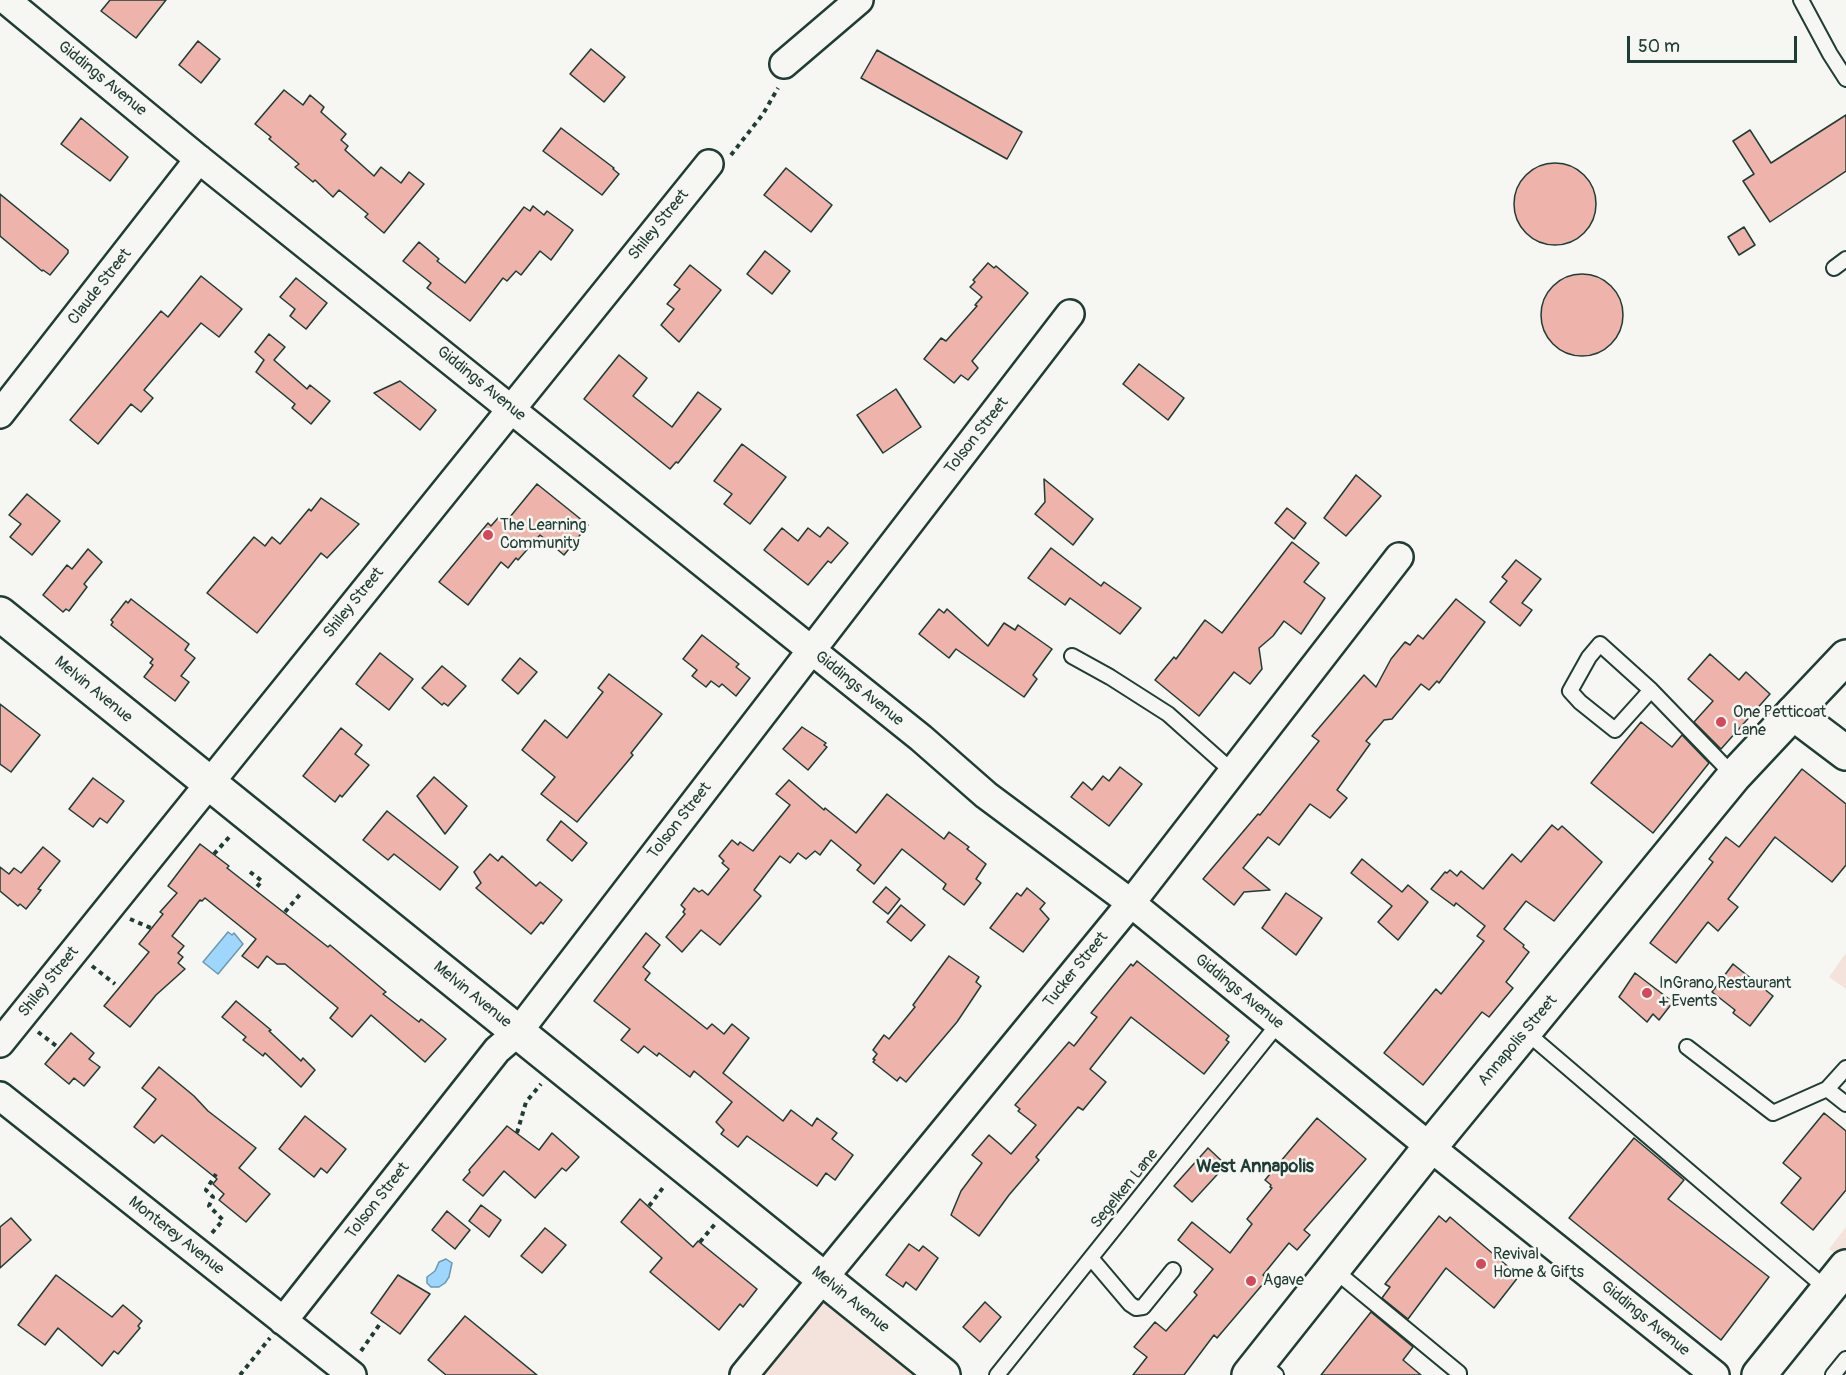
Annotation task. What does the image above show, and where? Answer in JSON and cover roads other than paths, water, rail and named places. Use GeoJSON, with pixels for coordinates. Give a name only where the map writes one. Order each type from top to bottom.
{"type":"FeatureCollection","features":[{"type":"Feature","properties":{"kind":"street","name":"Giddings Avenue"},"geometry":{"type":"LineString","coordinates":[[6,0],[200,159],[921,738],[986,795],[1131,903],[1430,1147],[1715,1375]]}},
{"type":"Feature","properties":{"kind":"street"},"geometry":{"type":"LineString","coordinates":[[784,64],[859,0]]}},
{"type":"Feature","properties":{"kind":"street","name":"Claude Street"},"geometry":{"type":"LineString","coordinates":[[0,414],[200,159]]}},
{"type":"Feature","properties":{"kind":"street","name":"Shiley Street"},"geometry":{"type":"LineString","coordinates":[[0,1043],[709,164]]}},
{"type":"Feature","properties":{"kind":"street","name":"Tolson Street"},"geometry":{"type":"LineString","coordinates":[[283,1321],[497,1050],[518,1032],[1070,315]]}},
{"type":"Feature","properties":{"kind":"street","name":"Tucker Street"},"geometry":{"type":"LineString","coordinates":[[744,1375],[1131,903],[1399,557]]}},
{"type":"Feature","properties":{"kind":"street","name":"Melvin Avenue"},"geometry":{"type":"LineString","coordinates":[[0,614],[943,1375]]}},
{"type":"Feature","properties":{"kind":"street","name":"Annapolis Street"},"geometry":{"type":"LineString","coordinates":[[1261,1371],[1333,1269],[1430,1147],[1734,776],[1846,657]]}},
{"type":"Feature","properties":{"kind":"street"},"geometry":{"type":"LineString","coordinates":[[1793,713],[1846,753]]}},
{"type":"Feature","properties":{"kind":"street","name":"Monterey Avenue"},"geometry":{"type":"LineString","coordinates":[[0,1096],[283,1321],[356,1363]]}},
{"type":"Feature","properties":{"kind":"street"},"geometry":{"type":"LineString","coordinates":[[1759,1375],[1837,1278]]}},
{"type":"Feature","properties":{"kind":"lane"},"geometry":{"type":"LineString","coordinates":[[1801,0],[1846,79]]}},
{"type":"Feature","properties":{"kind":"lane"},"geometry":{"type":"LineString","coordinates":[[1834,268],[1846,259]]}},
{"type":"Feature","properties":{"kind":"lane"},"geometry":{"type":"LineString","coordinates":[[1651,690],[1615,730],[1570,691],[1589,657],[1600,644],[1651,690],[1734,776]]}},
{"type":"Feature","properties":{"kind":"lane"},"geometry":{"type":"LineString","coordinates":[[1072,656],[1168,714],[1233,772]]}},
{"type":"Feature","properties":{"kind":"lane","name":"Segelken Lane"},"geometry":{"type":"LineString","coordinates":[[997,1375],[1278,1024]]}},
{"type":"Feature","properties":{"kind":"lane"},"geometry":{"type":"LineString","coordinates":[[1526,1032],[1837,1278]]}},
{"type":"Feature","properties":{"kind":"lane"},"geometry":{"type":"LineString","coordinates":[[1687,1047],[1773,1113],[1827,1089],[1846,1068]]}},
{"type":"Feature","properties":{"kind":"lane"},"geometry":{"type":"LineString","coordinates":[[1827,1089],[1846,1104]]}},
{"type":"Feature","properties":{"kind":"lane"},"geometry":{"type":"LineString","coordinates":[[1091,1258],[1136,1308],[1143,1307],[1173,1270]]}},
{"type":"Feature","properties":{"kind":"lane"},"geometry":{"type":"LineString","coordinates":[[1333,1269],[1459,1372],[1459,1375]]}},
{"type":"Feature","properties":{"kind":"lane"},"geometry":{"type":"LineString","coordinates":[[1833,1375],[1846,1359]]}},
{"type":"Feature","properties":{"kind":"water"},"geometry":{"type":"Polygon","coordinates":[[[228,932],[232,935],[234,933],[243,944],[218,974],[203,962],[228,932]]]}},
{"type":"Feature","properties":{"kind":"water"},"geometry":{"type":"Polygon","coordinates":[[[446,1259],[452,1263],[449,1277],[439,1287],[431,1287],[427,1283],[427,1277],[435,1271],[439,1262],[446,1259]]]}},
{"type":"Feature","properties":{"kind":"place","name":"The Learning Community"},"geometry":{"type":"Point","coordinates":[488,535]}},
{"type":"Feature","properties":{"kind":"place","name":"One Petticoat Lane"},"geometry":{"type":"Point","coordinates":[1721,722]}},
{"type":"Feature","properties":{"kind":"place","name":"InGrano Restaurant + Events"},"geometry":{"type":"Point","coordinates":[1647,993]}},
{"type":"Feature","properties":{"kind":"place","name":"Revival Home & Gifts"},"geometry":{"type":"Point","coordinates":[1481,1264]}},
{"type":"Feature","properties":{"kind":"place","name":"Agave"},"geometry":{"type":"Point","coordinates":[1251,1281]}},
{"type":"Feature","properties":{"kind":"district","name":"West Annapolis"},"geometry":{"type":"Point","coordinates":[1255,1167]}}]}
